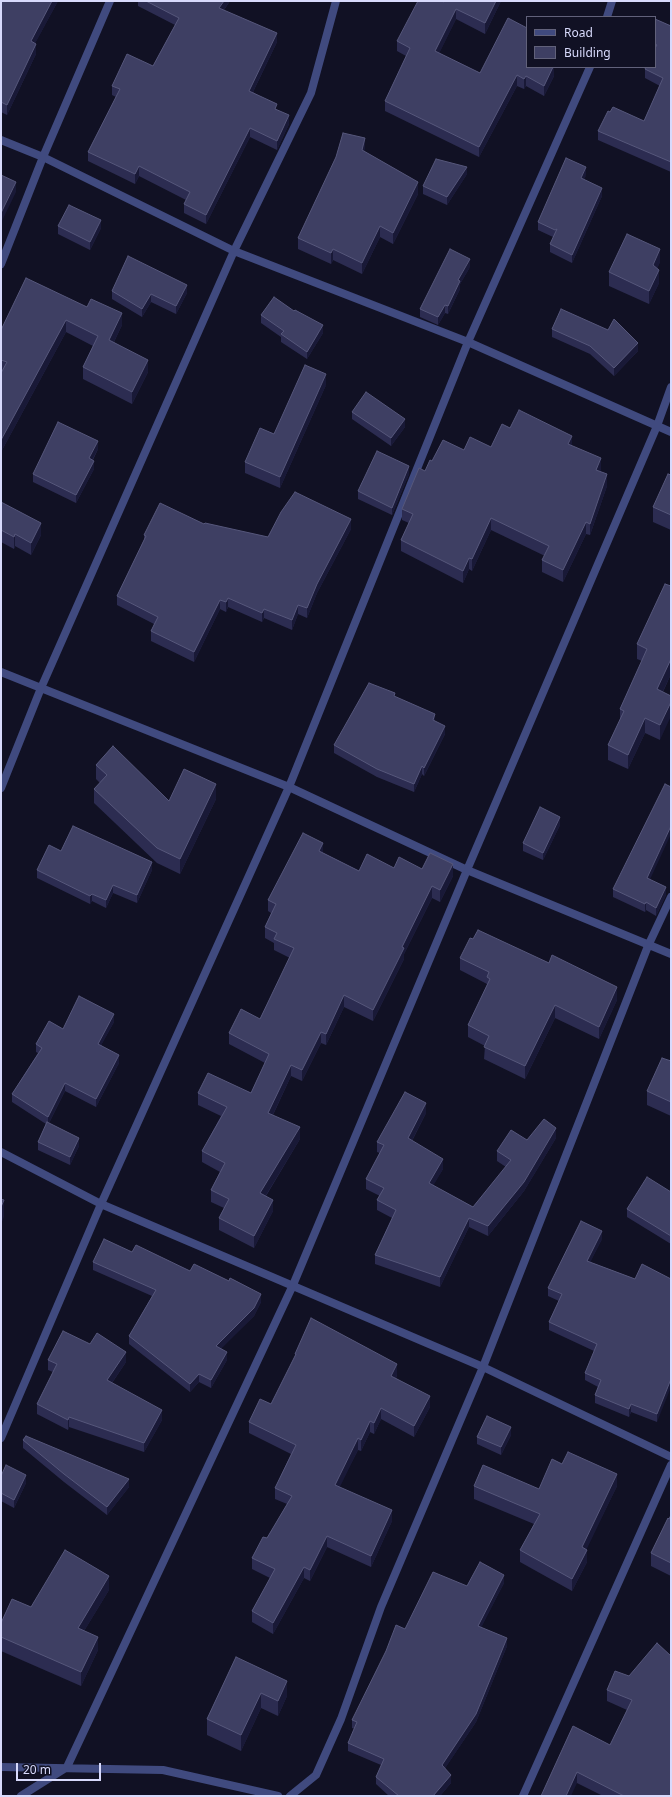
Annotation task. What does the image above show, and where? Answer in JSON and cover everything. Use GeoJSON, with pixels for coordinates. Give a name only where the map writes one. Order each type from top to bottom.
{"type":"FeatureCollection","features":[{"type":"Feature","properties":{"kind":"street"},"geometry":{"type":"LineString","coordinates":[[1,264],[43,157],[110,1]]}},
{"type":"Feature","properties":{"kind":"street"},"geometry":{"type":"LineString","coordinates":[[1,788],[41,688],[234,251],[311,93],[336,1]]}},
{"type":"Feature","properties":{"kind":"street"},"geometry":{"type":"LineString","coordinates":[[607,16],[612,1]]}},
{"type":"Feature","properties":{"kind":"street"},"geometry":{"type":"LineString","coordinates":[[1,1438],[101,1204],[289,788],[468,342],[590,68]]}},
{"type":"Feature","properties":{"kind":"street"},"geometry":{"type":"LineString","coordinates":[[1,140],[43,157],[234,251],[468,342],[671,432]]}},
{"type":"Feature","properties":{"kind":"street"},"geometry":{"type":"LineString","coordinates":[[21,1796],[67,1767],[293,1285],[467,870],[657,426],[671,387]]}},
{"type":"Feature","properties":{"kind":"street"},"geometry":{"type":"LineString","coordinates":[[1,672],[289,788],[467,870],[648,946],[671,954]]}},
{"type":"Feature","properties":{"kind":"street"},"geometry":{"type":"LineString","coordinates":[[290,1796],[316,1775],[341,1719],[382,1607],[483,1367],[648,946],[671,897]]}},
{"type":"Feature","properties":{"kind":"street"},"geometry":{"type":"LineString","coordinates":[[1,1152],[101,1204],[483,1367],[671,1456]]}},
{"type":"Feature","properties":{"kind":"street"},"geometry":{"type":"LineString","coordinates":[[523,1796],[671,1465]]}},
{"type":"Feature","properties":{"kind":"street"},"geometry":{"type":"LineString","coordinates":[[1,1767],[67,1767],[163,1770],[278,1796]]}},
{"type":"Feature","properties":{"kind":"building"},"geometry":{"type":"Polygon","coordinates":[[[1,1],[52,1],[31,41],[36,44],[7,105],[1,102],[1,1]]]}},
{"type":"Feature","properties":{"kind":"building"},"geometry":{"type":"Polygon","coordinates":[[[146,1],[224,1],[219,8],[277,33],[249,91],[277,104],[275,109],[289,115],[277,141],[250,128],[206,215],[184,204],[190,192],[139,166],[135,174],[88,152],[120,89],[112,86],[127,54],[153,66],[179,18],[146,1]]]}},
{"type":"Feature","properties":{"kind":"building"},"geometry":{"type":"Polygon","coordinates":[[[418,1],[496,1],[485,23],[456,9],[435,51],[480,73],[508,18],[526,27],[526,68],[553,68],[544,86],[526,76],[524,79],[517,75],[479,147],[385,101],[410,48],[397,41],[418,1]]]}},
{"type":"Feature","properties":{"kind":"building"},"geometry":{"type":"Polygon","coordinates":[[[656,19],[671,26],[671,162],[598,131],[608,111],[610,112],[613,107],[644,121],[663,78],[645,69],[656,68],[656,19]]]}},
{"type":"Feature","properties":{"kind":"building"},"geometry":{"type":"Polygon","coordinates":[[[343,133],[365,138],[362,150],[418,182],[393,233],[380,226],[362,263],[333,249],[331,253],[298,238],[336,157],[343,133]]]}},
{"type":"Feature","properties":{"kind":"building"},"geometry":{"type":"Polygon","coordinates":[[[566,158],[586,167],[581,178],[602,188],[572,255],[550,244],[557,229],[555,230],[538,222],[566,158]]]}},
{"type":"Feature","properties":{"kind":"building"},"geometry":{"type":"Polygon","coordinates":[[[436,159],[467,167],[447,197],[423,186],[436,159]]]}},
{"type":"Feature","properties":{"kind":"building"},"geometry":{"type":"Polygon","coordinates":[[[1,175],[16,182],[1,213],[1,175]]]}},
{"type":"Feature","properties":{"kind":"building"},"geometry":{"type":"Polygon","coordinates":[[[69,205],[101,220],[90,242],[58,226],[69,205]]]}},
{"type":"Feature","properties":{"kind":"building"},"geometry":{"type":"Polygon","coordinates":[[[627,234],[660,249],[653,265],[659,270],[649,291],[609,272],[627,234]]]}},
{"type":"Feature","properties":{"kind":"building"},"geometry":{"type":"Polygon","coordinates":[[[450,249],[470,259],[458,280],[460,281],[448,306],[445,305],[438,317],[420,309],[450,249]]]}},
{"type":"Feature","properties":{"kind":"building"},"geometry":{"type":"Polygon","coordinates":[[[128,256],[187,285],[176,306],[151,294],[142,309],[112,291],[128,256]]]}},
{"type":"Feature","properties":{"kind":"building"},"geometry":{"type":"Polygon","coordinates":[[[26,278],[87,307],[91,299],[122,313],[109,340],[148,360],[132,392],[83,367],[98,336],[66,320],[1,440],[1,373],[7,362],[1,360],[1,330],[26,278]]]}},
{"type":"Feature","properties":{"kind":"building"},"geometry":{"type":"Polygon","coordinates":[[[274,297],[294,311],[295,310],[323,325],[307,352],[281,334],[284,331],[261,315],[274,297]]]}},
{"type":"Feature","properties":{"kind":"building"},"geometry":{"type":"Polygon","coordinates":[[[561,309],[608,330],[614,319],[638,343],[614,368],[590,346],[552,329],[561,309]]]}},
{"type":"Feature","properties":{"kind":"building"},"geometry":{"type":"Polygon","coordinates":[[[305,365],[326,374],[280,477],[245,462],[260,428],[274,434],[305,365]]]}},
{"type":"Feature","properties":{"kind":"building"},"geometry":{"type":"Polygon","coordinates":[[[366,392],[405,419],[391,438],[352,412],[366,392]]]}},
{"type":"Feature","properties":{"kind":"building"},"geometry":{"type":"Polygon","coordinates":[[[519,410],[572,436],[568,444],[601,458],[596,470],[607,474],[590,524],[586,522],[563,570],[542,560],[549,546],[491,518],[472,559],[469,558],[463,571],[401,540],[413,514],[402,509],[419,468],[425,471],[443,440],[464,450],[470,437],[491,447],[502,424],[510,428],[519,410]]]}},
{"type":"Feature","properties":{"kind":"building"},"geometry":{"type":"Polygon","coordinates":[[[58,422],[98,441],[89,458],[94,461],[76,495],[33,474],[58,422]]]}},
{"type":"Feature","properties":{"kind":"building"},"geometry":{"type":"Polygon","coordinates":[[[377,451],[409,466],[392,508],[358,491],[377,451]]]}},
{"type":"Feature","properties":{"kind":"building"},"geometry":{"type":"Polygon","coordinates":[[[668,474],[671,475],[671,515],[653,507],[668,474]]]}},
{"type":"Feature","properties":{"kind":"building"},"geometry":{"type":"Polygon","coordinates":[[[295,492],[351,519],[317,584],[307,608],[298,605],[292,620],[264,609],[262,613],[228,598],[226,602],[220,600],[194,652],[151,631],[158,617],[117,596],[160,503],[204,524],[268,537],[281,512],[295,492]]]}},
{"type":"Feature","properties":{"kind":"building"},"geometry":{"type":"Polygon","coordinates":[[[1,502],[41,523],[31,543],[15,534],[14,537],[1,530],[1,502]]]}},
{"type":"Feature","properties":{"kind":"building"},"geometry":{"type":"Polygon","coordinates":[[[665,584],[671,586],[671,659],[657,689],[671,696],[671,702],[660,725],[645,718],[628,755],[608,745],[624,711],[620,709],[647,649],[637,644],[665,584]]]}},
{"type":"Feature","properties":{"kind":"building"},"geometry":{"type":"Polygon","coordinates":[[[369,683],[395,693],[394,696],[435,714],[433,720],[445,726],[424,768],[422,766],[414,784],[377,769],[334,745],[369,683]]]}},
{"type":"Feature","properties":{"kind":"building"},"geometry":{"type":"Polygon","coordinates":[[[113,746],[169,801],[184,769],[216,784],[180,859],[157,848],[94,789],[107,775],[96,765],[113,746]]]}},
{"type":"Feature","properties":{"kind":"building"},"geometry":{"type":"Polygon","coordinates":[[[665,784],[671,787],[671,826],[647,878],[666,887],[656,908],[646,902],[645,904],[613,889],[665,784]]]}},
{"type":"Feature","properties":{"kind":"building"},"geometry":{"type":"Polygon","coordinates":[[[540,807],[560,817],[543,853],[523,843],[540,807]]]}},
{"type":"Feature","properties":{"kind":"building"},"geometry":{"type":"Polygon","coordinates":[[[73,826],[152,862],[137,895],[113,885],[106,900],[92,894],[90,896],[37,870],[49,845],[61,851],[73,826]]]}},
{"type":"Feature","properties":{"kind":"building"},"geometry":{"type":"Polygon","coordinates":[[[303,833],[323,843],[319,851],[359,871],[367,854],[394,868],[399,857],[422,869],[430,853],[453,864],[440,890],[432,886],[402,947],[404,948],[373,1010],[344,995],[326,1034],[321,1032],[302,1070],[291,1065],[268,1113],[300,1127],[260,1193],[273,1200],[254,1236],[219,1218],[229,1199],[211,1190],[225,1163],[202,1151],[227,1107],[198,1093],[208,1073],[251,1093],[269,1054],[229,1033],[241,1009],[260,1019],[294,948],[274,939],[277,933],[265,927],[276,904],[268,900],[303,833]]]}},
{"type":"Feature","properties":{"kind":"building"},"geometry":{"type":"Polygon","coordinates":[[[478,930],[549,963],[552,955],[617,987],[599,1027],[555,1005],[525,1066],[484,1047],[489,1036],[468,1025],[490,979],[487,977],[489,972],[460,958],[470,938],[473,939],[478,930]]]}},
{"type":"Feature","properties":{"kind":"building"},"geometry":{"type":"Polygon","coordinates":[[[79,996],[114,1014],[98,1044],[119,1055],[96,1099],[65,1083],[48,1117],[12,1094],[42,1048],[36,1044],[49,1021],[63,1029],[79,996]]]}},
{"type":"Feature","properties":{"kind":"building"},"geometry":{"type":"Polygon","coordinates":[[[662,1058],[671,1061],[671,1102],[647,1091],[662,1058]]]}},
{"type":"Feature","properties":{"kind":"building"},"geometry":{"type":"Polygon","coordinates":[[[405,1092],[426,1103],[408,1138],[443,1159],[429,1183],[473,1207],[511,1160],[497,1151],[511,1130],[527,1140],[544,1119],[556,1128],[524,1182],[488,1226],[469,1218],[440,1277],[375,1255],[396,1210],[377,1200],[384,1188],[366,1179],[384,1145],[377,1142],[405,1092]]]}},
{"type":"Feature","properties":{"kind":"building"},"geometry":{"type":"Polygon","coordinates":[[[47,1122],[79,1138],[70,1157],[38,1142],[47,1122]]]}},
{"type":"Feature","properties":{"kind":"building"},"geometry":{"type":"Polygon","coordinates":[[[647,1177],[671,1192],[671,1236],[627,1209],[647,1177]]]}},
{"type":"Feature","properties":{"kind":"building"},"geometry":{"type":"Polygon","coordinates":[[[1,1199],[4,1200],[1,1207],[1,1199]]]}},
{"type":"Feature","properties":{"kind":"building"},"geometry":{"type":"Polygon","coordinates":[[[581,1221],[602,1231],[587,1261],[635,1279],[642,1264],[671,1279],[671,1379],[657,1414],[631,1404],[629,1409],[595,1395],[601,1380],[585,1373],[597,1344],[549,1322],[562,1294],[548,1288],[581,1221]]]}},
{"type":"Feature","properties":{"kind":"building"},"geometry":{"type":"Polygon","coordinates":[[[104,1239],[132,1252],[136,1245],[190,1271],[194,1264],[229,1281],[230,1278],[261,1294],[254,1308],[216,1346],[227,1352],[211,1380],[199,1374],[190,1384],[129,1336],[156,1290],[93,1262],[104,1239]]]}},
{"type":"Feature","properties":{"kind":"building"},"geometry":{"type":"Polygon","coordinates":[[[311,1318],[397,1364],[391,1376],[430,1396],[414,1426],[381,1408],[374,1423],[370,1421],[361,1440],[358,1438],[335,1485],[392,1510],[371,1556],[327,1536],[310,1570],[304,1567],[273,1623],[252,1611],[275,1569],[252,1558],[263,1537],[267,1538],[292,1496],[275,1488],[296,1445],[249,1422],[260,1399],[271,1404],[296,1354],[311,1318]]]}},
{"type":"Feature","properties":{"kind":"building"},"geometry":{"type":"Polygon","coordinates":[[[63,1331],[90,1344],[97,1333],[126,1352],[107,1380],[162,1410],[144,1443],[69,1417],[68,1420],[37,1404],[57,1364],[48,1360],[63,1331]]]}},
{"type":"Feature","properties":{"kind":"building"},"geometry":{"type":"Polygon","coordinates":[[[487,1416],[511,1427],[501,1447],[477,1437],[487,1416]]]}},
{"type":"Feature","properties":{"kind":"building"},"geometry":{"type":"Polygon","coordinates":[[[26,1436],[129,1479],[107,1507],[23,1440],[26,1436]]]}},
{"type":"Feature","properties":{"kind":"building"},"geometry":{"type":"Polygon","coordinates":[[[568,1452],[617,1474],[582,1547],[587,1550],[572,1579],[520,1550],[540,1514],[474,1486],[483,1465],[539,1489],[552,1459],[562,1464],[568,1452]]]}},
{"type":"Feature","properties":{"kind":"building"},"geometry":{"type":"Polygon","coordinates":[[[6,1465],[26,1475],[14,1500],[1,1493],[1,1476],[6,1465]]]}},
{"type":"Feature","properties":{"kind":"building"},"geometry":{"type":"Polygon","coordinates":[[[671,1515],[671,1563],[651,1553],[668,1518],[669,1519],[671,1515]]]}},
{"type":"Feature","properties":{"kind":"building"},"geometry":{"type":"Polygon","coordinates":[[[65,1550],[109,1576],[78,1628],[98,1637],[81,1672],[1,1637],[1,1623],[12,1599],[31,1607],[65,1550]]]}},
{"type":"Feature","properties":{"kind":"building"},"geometry":{"type":"Polygon","coordinates":[[[480,1562],[504,1575],[478,1626],[507,1638],[476,1714],[442,1765],[451,1775],[433,1796],[399,1796],[376,1777],[384,1759],[348,1743],[357,1722],[352,1720],[386,1651],[396,1625],[405,1629],[433,1572],[467,1586],[480,1562]]]}},
{"type":"Feature","properties":{"kind":"building"},"geometry":{"type":"Polygon","coordinates":[[[657,1643],[671,1656],[671,1796],[624,1796],[577,1772],[566,1796],[541,1796],[573,1726],[610,1745],[632,1700],[607,1690],[615,1671],[629,1676],[657,1643]]]}},
{"type":"Feature","properties":{"kind":"building"},"geometry":{"type":"Polygon","coordinates":[[[236,1657],[287,1681],[278,1701],[261,1693],[241,1735],[207,1719],[236,1657]]]}}]}
